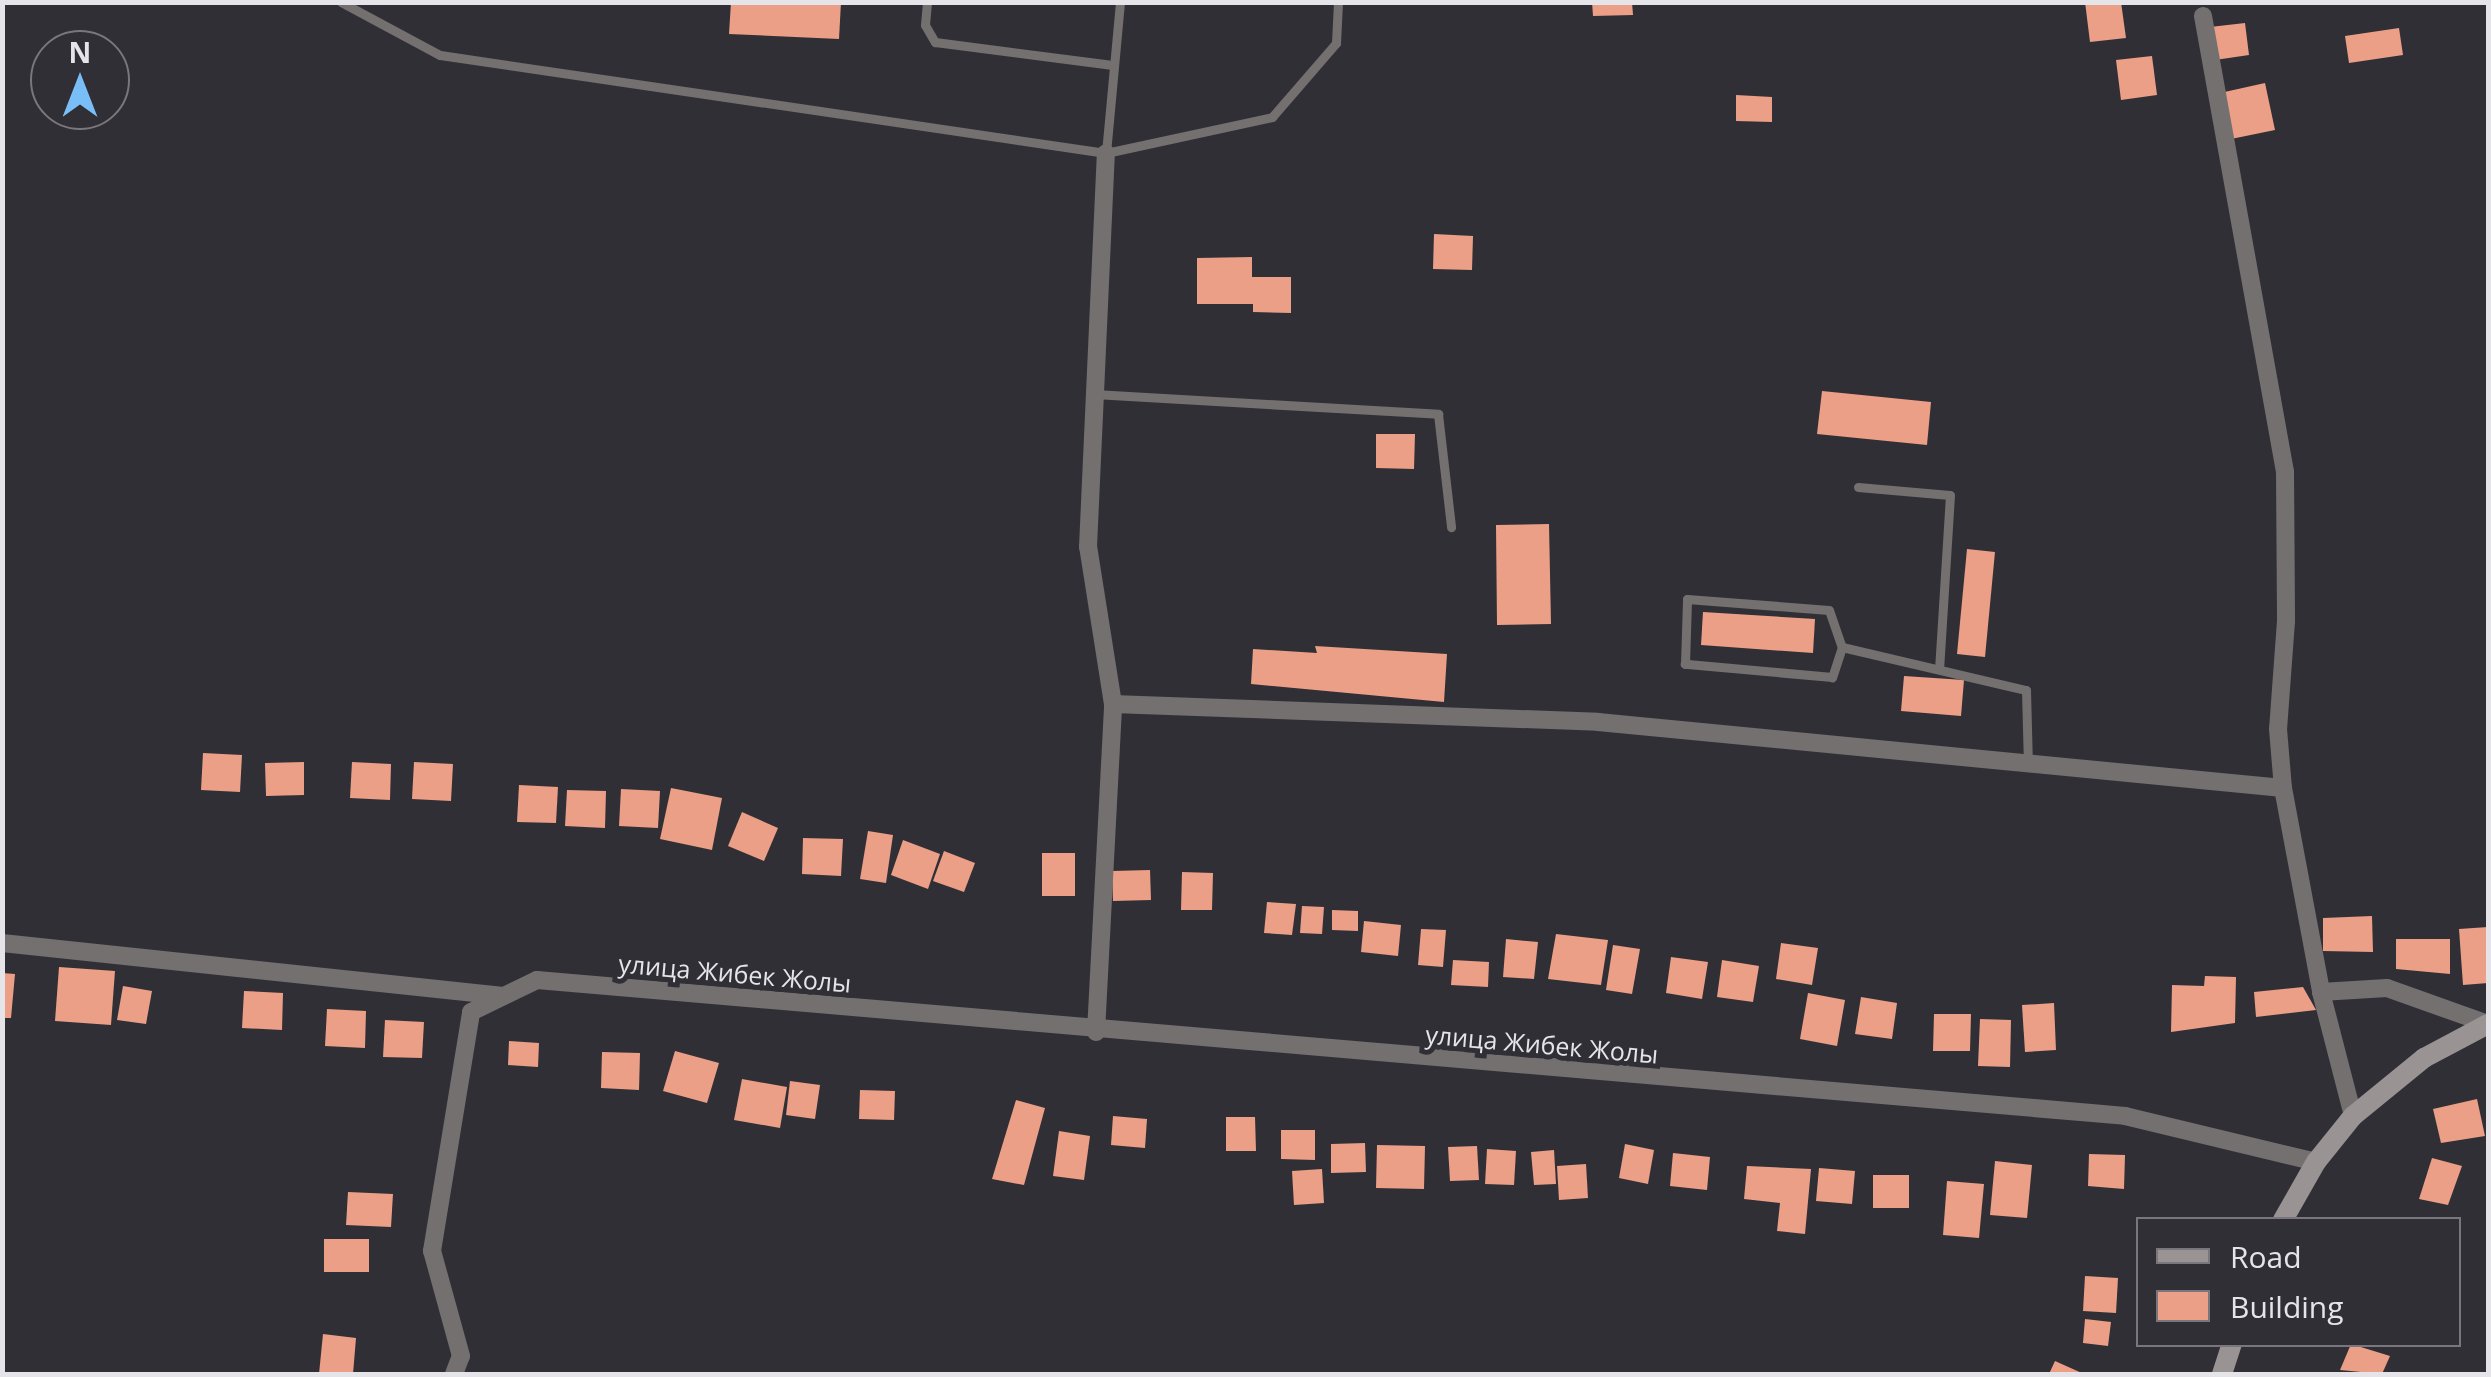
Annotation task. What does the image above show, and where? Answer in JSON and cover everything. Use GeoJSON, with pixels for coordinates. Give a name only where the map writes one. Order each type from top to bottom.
{"type":"FeatureCollection","features":[{"type":"Feature","properties":{"kind":"main road"},"geometry":{"type":"LineString","coordinates":[[2285,1217],[2316,1162],[2354,1116],[2424,1058],[2488,1024]]}},
{"type":"Feature","properties":{"kind":"main road"},"geometry":{"type":"LineString","coordinates":[[2222,1374],[2231,1347]]}},
{"type":"Feature","properties":{"kind":"street"},"geometry":{"type":"LineString","coordinates":[[2203,16],[2285,472],[2286,620],[2278,729],[2283,788],[2321,992],[2354,1116]]}},
{"type":"Feature","properties":{"kind":"street"},"geometry":{"type":"LineString","coordinates":[[1096,1032],[1114,704],[1088,546],[1106,153]]}},
{"type":"Feature","properties":{"kind":"street"},"geometry":{"type":"LineString","coordinates":[[1114,704],[1598,722],[2283,788]]}},
{"type":"Feature","properties":{"kind":"street"},"geometry":{"type":"LineString","coordinates":[[2,943],[504,996]]}},
{"type":"Feature","properties":{"kind":"street","name":"улица Жибек Жолы"},"geometry":{"type":"LineString","coordinates":[[504,996],[537,980],[1096,1032],[2125,1116],[2316,1162]]}},
{"type":"Feature","properties":{"kind":"street"},"geometry":{"type":"LineString","coordinates":[[2321,992],[2387,988],[2488,1024]]}},
{"type":"Feature","properties":{"kind":"street"},"geometry":{"type":"LineString","coordinates":[[454,1374],[461,1356],[432,1252],[472,1012],[504,996]]}},
{"type":"Feature","properties":{"kind":"lane"},"geometry":{"type":"LineString","coordinates":[[341,2],[440,55],[1106,153],[1272,117],[1336,43],[1338,2]]}},
{"type":"Feature","properties":{"kind":"lane"},"geometry":{"type":"LineString","coordinates":[[927,2],[925,24],[935,42],[1114,65]]}},
{"type":"Feature","properties":{"kind":"lane"},"geometry":{"type":"LineString","coordinates":[[1106,153],[1120,2]]}},
{"type":"Feature","properties":{"kind":"lane"},"geometry":{"type":"LineString","coordinates":[[1094,394],[1438,414],[1451,527]]}},
{"type":"Feature","properties":{"kind":"lane"},"geometry":{"type":"LineString","coordinates":[[1858,487],[1950,495],[1939,669]]}},
{"type":"Feature","properties":{"kind":"lane"},"geometry":{"type":"LineString","coordinates":[[1686,599],[1829,610],[1842,647],[1832,677],[1685,664],[1686,599]]}},
{"type":"Feature","properties":{"kind":"lane"},"geometry":{"type":"LineString","coordinates":[[1842,647],[2026,690],[2028,764]]}},
{"type":"Feature","properties":{"kind":"building"},"geometry":{"type":"Polygon","coordinates":[[[731,2],[841,2],[839,39],[729,34],[731,2]]]}},
{"type":"Feature","properties":{"kind":"building"},"geometry":{"type":"Polygon","coordinates":[[[1592,2],[1632,2],[1633,15],[1593,16],[1592,2]]]}},
{"type":"Feature","properties":{"kind":"building"},"geometry":{"type":"Polygon","coordinates":[[[2085,2],[2121,2],[2126,38],[2090,42],[2085,2]]]}},
{"type":"Feature","properties":{"kind":"building"},"geometry":{"type":"Polygon","coordinates":[[[2245,23],[2249,55],[2215,60],[2210,27],[2245,23]]]}},
{"type":"Feature","properties":{"kind":"building"},"geometry":{"type":"Polygon","coordinates":[[[2399,28],[2403,55],[2349,63],[2345,36],[2399,28]]]}},
{"type":"Feature","properties":{"kind":"building"},"geometry":{"type":"Polygon","coordinates":[[[2152,56],[2157,95],[2121,100],[2116,60],[2152,56]]]}},
{"type":"Feature","properties":{"kind":"building"},"geometry":{"type":"Polygon","coordinates":[[[2265,83],[2275,130],[2231,139],[2220,93],[2265,83]]]}},
{"type":"Feature","properties":{"kind":"building"},"geometry":{"type":"Polygon","coordinates":[[[1736,95],[1772,97],[1772,122],[1736,121],[1736,95]]]}},
{"type":"Feature","properties":{"kind":"building"},"geometry":{"type":"Polygon","coordinates":[[[1434,234],[1473,236],[1472,270],[1433,269],[1434,234]]]}},
{"type":"Feature","properties":{"kind":"building"},"geometry":{"type":"Polygon","coordinates":[[[1252,257],[1252,277],[1291,277],[1291,313],[1253,312],[1253,304],[1197,304],[1197,258],[1252,257]]]}},
{"type":"Feature","properties":{"kind":"building"},"geometry":{"type":"Polygon","coordinates":[[[1822,391],[1931,402],[1927,445],[1817,434],[1822,391]]]}},
{"type":"Feature","properties":{"kind":"building"},"geometry":{"type":"Polygon","coordinates":[[[1376,434],[1415,434],[1414,469],[1376,468],[1376,434]]]}},
{"type":"Feature","properties":{"kind":"building"},"geometry":{"type":"Polygon","coordinates":[[[1549,524],[1551,624],[1497,625],[1496,525],[1549,524]]]}},
{"type":"Feature","properties":{"kind":"building"},"geometry":{"type":"Polygon","coordinates":[[[1967,549],[1995,552],[1985,657],[1957,654],[1967,549]]]}},
{"type":"Feature","properties":{"kind":"building"},"geometry":{"type":"Polygon","coordinates":[[[1703,612],[1815,619],[1813,653],[1701,645],[1703,612]]]}},
{"type":"Feature","properties":{"kind":"building"},"geometry":{"type":"Polygon","coordinates":[[[1315,646],[1447,654],[1444,702],[1251,684],[1253,649],[1317,653],[1315,646]]]}},
{"type":"Feature","properties":{"kind":"building"},"geometry":{"type":"Polygon","coordinates":[[[1904,676],[1964,680],[1961,716],[1901,711],[1904,676]]]}},
{"type":"Feature","properties":{"kind":"building"},"geometry":{"type":"Polygon","coordinates":[[[203,753],[242,755],[240,792],[201,790],[203,753]]]}},
{"type":"Feature","properties":{"kind":"building"},"geometry":{"type":"Polygon","coordinates":[[[304,762],[304,795],[266,796],[265,763],[304,762]]]}},
{"type":"Feature","properties":{"kind":"building"},"geometry":{"type":"Polygon","coordinates":[[[352,762],[391,764],[390,800],[350,798],[352,762]]]}},
{"type":"Feature","properties":{"kind":"building"},"geometry":{"type":"Polygon","coordinates":[[[414,762],[453,764],[451,801],[412,799],[414,762]]]}},
{"type":"Feature","properties":{"kind":"building"},"geometry":{"type":"Polygon","coordinates":[[[519,785],[558,787],[556,823],[517,822],[519,785]]]}},
{"type":"Feature","properties":{"kind":"building"},"geometry":{"type":"Polygon","coordinates":[[[671,788],[722,798],[712,850],[660,839],[671,788]]]}},
{"type":"Feature","properties":{"kind":"building"},"geometry":{"type":"Polygon","coordinates":[[[621,789],[660,791],[658,828],[619,826],[621,789]]]}},
{"type":"Feature","properties":{"kind":"building"},"geometry":{"type":"Polygon","coordinates":[[[567,790],[606,791],[605,828],[565,826],[567,790]]]}},
{"type":"Feature","properties":{"kind":"building"},"geometry":{"type":"Polygon","coordinates":[[[742,812],[778,828],[764,861],[728,846],[742,812]]]}},
{"type":"Feature","properties":{"kind":"building"},"geometry":{"type":"Polygon","coordinates":[[[868,831],[893,835],[886,883],[860,879],[868,831]]]}},
{"type":"Feature","properties":{"kind":"building"},"geometry":{"type":"Polygon","coordinates":[[[803,838],[843,839],[841,876],[802,874],[803,838]]]}},
{"type":"Feature","properties":{"kind":"building"},"geometry":{"type":"Polygon","coordinates":[[[903,840],[940,854],[928,889],[891,875],[903,840]]]}},
{"type":"Feature","properties":{"kind":"building"},"geometry":{"type":"Polygon","coordinates":[[[944,851],[975,863],[964,892],[933,881],[944,851]]]}},
{"type":"Feature","properties":{"kind":"building"},"geometry":{"type":"Polygon","coordinates":[[[1042,853],[1075,853],[1075,896],[1042,896],[1042,853]]]}},
{"type":"Feature","properties":{"kind":"building"},"geometry":{"type":"Polygon","coordinates":[[[1150,870],[1151,900],[1113,901],[1112,871],[1150,870]]]}},
{"type":"Feature","properties":{"kind":"building"},"geometry":{"type":"Polygon","coordinates":[[[1182,872],[1213,873],[1212,910],[1181,910],[1182,872]]]}},
{"type":"Feature","properties":{"kind":"building"},"geometry":{"type":"Polygon","coordinates":[[[1267,902],[1296,904],[1292,935],[1264,933],[1267,902]]]}},
{"type":"Feature","properties":{"kind":"building"},"geometry":{"type":"Polygon","coordinates":[[[1302,906],[1324,907],[1322,934],[1300,933],[1302,906]]]}},
{"type":"Feature","properties":{"kind":"building"},"geometry":{"type":"Polygon","coordinates":[[[1332,910],[1358,911],[1358,931],[1332,930],[1332,910]]]}},
{"type":"Feature","properties":{"kind":"building"},"geometry":{"type":"Polygon","coordinates":[[[2372,916],[2373,952],[2323,951],[2323,918],[2372,916]]]}},
{"type":"Feature","properties":{"kind":"building"},"geometry":{"type":"Polygon","coordinates":[[[1364,921],[1401,925],[1398,956],[1361,952],[1364,921]]]}},
{"type":"Feature","properties":{"kind":"building"},"geometry":{"type":"Polygon","coordinates":[[[2488,927],[2488,983],[2463,985],[2459,929],[2488,927]]]}},
{"type":"Feature","properties":{"kind":"building"},"geometry":{"type":"Polygon","coordinates":[[[1421,929],[1446,930],[1443,967],[1418,965],[1421,929]]]}},
{"type":"Feature","properties":{"kind":"building"},"geometry":{"type":"Polygon","coordinates":[[[1556,934],[1608,940],[1601,985],[1548,979],[1556,934]]]}},
{"type":"Feature","properties":{"kind":"building"},"geometry":{"type":"Polygon","coordinates":[[[1506,939],[1538,942],[1534,979],[1503,977],[1506,939]]]}},
{"type":"Feature","properties":{"kind":"building"},"geometry":{"type":"Polygon","coordinates":[[[2396,939],[2450,939],[2450,974],[2396,969],[2396,939]]]}},
{"type":"Feature","properties":{"kind":"building"},"geometry":{"type":"Polygon","coordinates":[[[1781,943],[1818,948],[1812,985],[1776,979],[1781,943]]]}},
{"type":"Feature","properties":{"kind":"building"},"geometry":{"type":"Polygon","coordinates":[[[1613,945],[1640,949],[1632,994],[1606,990],[1613,945]]]}},
{"type":"Feature","properties":{"kind":"building"},"geometry":{"type":"Polygon","coordinates":[[[1671,957],[1708,962],[1702,999],[1666,993],[1671,957]]]}},
{"type":"Feature","properties":{"kind":"building"},"geometry":{"type":"Polygon","coordinates":[[[1453,960],[1489,962],[1488,987],[1451,985],[1453,960]]]}},
{"type":"Feature","properties":{"kind":"building"},"geometry":{"type":"Polygon","coordinates":[[[1722,960],[1759,966],[1753,1002],[1717,997],[1722,960]]]}},
{"type":"Feature","properties":{"kind":"building"},"geometry":{"type":"Polygon","coordinates":[[[59,967],[115,971],[111,1025],[55,1021],[59,967]]]}},
{"type":"Feature","properties":{"kind":"building"},"geometry":{"type":"Polygon","coordinates":[[[2,973],[15,974],[11,1018],[2,1018],[2,973]]]}},
{"type":"Feature","properties":{"kind":"building"},"geometry":{"type":"Polygon","coordinates":[[[2205,976],[2236,977],[2235,1023],[2171,1032],[2172,985],[2204,986],[2205,976]]]}},
{"type":"Feature","properties":{"kind":"building"},"geometry":{"type":"Polygon","coordinates":[[[123,986],[152,991],[146,1024],[117,1020],[123,986]]]}},
{"type":"Feature","properties":{"kind":"building"},"geometry":{"type":"Polygon","coordinates":[[[2303,987],[2316,1010],[2256,1017],[2254,992],[2303,987]]]}},
{"type":"Feature","properties":{"kind":"building"},"geometry":{"type":"Polygon","coordinates":[[[244,991],[283,993],[282,1030],[242,1028],[244,991]]]}},
{"type":"Feature","properties":{"kind":"building"},"geometry":{"type":"Polygon","coordinates":[[[1808,993],[1845,1000],[1837,1046],[1800,1039],[1808,993]]]}},
{"type":"Feature","properties":{"kind":"building"},"geometry":{"type":"Polygon","coordinates":[[[1861,997],[1897,1003],[1892,1039],[1855,1034],[1861,997]]]}},
{"type":"Feature","properties":{"kind":"building"},"geometry":{"type":"Polygon","coordinates":[[[2054,1003],[2056,1050],[2025,1052],[2022,1005],[2054,1003]]]}},
{"type":"Feature","properties":{"kind":"building"},"geometry":{"type":"Polygon","coordinates":[[[327,1009],[366,1011],[365,1048],[325,1046],[327,1009]]]}},
{"type":"Feature","properties":{"kind":"building"},"geometry":{"type":"Polygon","coordinates":[[[1934,1014],[1971,1014],[1970,1051],[1933,1051],[1934,1014]]]}},
{"type":"Feature","properties":{"kind":"building"},"geometry":{"type":"Polygon","coordinates":[[[1980,1019],[2011,1020],[2010,1067],[1978,1066],[1980,1019]]]}},
{"type":"Feature","properties":{"kind":"building"},"geometry":{"type":"Polygon","coordinates":[[[385,1020],[424,1022],[422,1058],[383,1057],[385,1020]]]}},
{"type":"Feature","properties":{"kind":"building"},"geometry":{"type":"Polygon","coordinates":[[[509,1041],[539,1043],[538,1067],[508,1065],[509,1041]]]}},
{"type":"Feature","properties":{"kind":"building"},"geometry":{"type":"Polygon","coordinates":[[[675,1051],[719,1063],[707,1103],[663,1091],[675,1051]]]}},
{"type":"Feature","properties":{"kind":"building"},"geometry":{"type":"Polygon","coordinates":[[[602,1052],[640,1053],[639,1090],[601,1088],[602,1052]]]}},
{"type":"Feature","properties":{"kind":"building"},"geometry":{"type":"Polygon","coordinates":[[[742,1079],[787,1087],[780,1128],[734,1120],[742,1079]]]}},
{"type":"Feature","properties":{"kind":"building"},"geometry":{"type":"Polygon","coordinates":[[[790,1081],[820,1085],[815,1119],[786,1115],[790,1081]]]}},
{"type":"Feature","properties":{"kind":"building"},"geometry":{"type":"Polygon","coordinates":[[[860,1090],[895,1091],[894,1120],[859,1119],[860,1090]]]}},
{"type":"Feature","properties":{"kind":"building"},"geometry":{"type":"Polygon","coordinates":[[[2477,1099],[2485,1136],[2441,1143],[2433,1109],[2477,1099]]]}},
{"type":"Feature","properties":{"kind":"building"},"geometry":{"type":"Polygon","coordinates":[[[1016,1100],[1045,1108],[1024,1185],[992,1179],[1016,1100]]]}},
{"type":"Feature","properties":{"kind":"building"},"geometry":{"type":"Polygon","coordinates":[[[1113,1116],[1147,1119],[1145,1148],[1111,1145],[1113,1116]]]}},
{"type":"Feature","properties":{"kind":"building"},"geometry":{"type":"Polygon","coordinates":[[[1226,1117],[1255,1117],[1256,1151],[1226,1151],[1226,1117]]]}},
{"type":"Feature","properties":{"kind":"building"},"geometry":{"type":"Polygon","coordinates":[[[1281,1130],[1315,1130],[1315,1160],[1281,1159],[1281,1130]]]}},
{"type":"Feature","properties":{"kind":"building"},"geometry":{"type":"Polygon","coordinates":[[[1059,1131],[1090,1136],[1084,1180],[1053,1176],[1059,1131]]]}},
{"type":"Feature","properties":{"kind":"building"},"geometry":{"type":"Polygon","coordinates":[[[1365,1143],[1366,1172],[1331,1173],[1331,1144],[1365,1143]]]}},
{"type":"Feature","properties":{"kind":"building"},"geometry":{"type":"Polygon","coordinates":[[[1625,1144],[1654,1150],[1648,1184],[1619,1178],[1625,1144]]]}},
{"type":"Feature","properties":{"kind":"building"},"geometry":{"type":"Polygon","coordinates":[[[1377,1145],[1425,1146],[1424,1189],[1376,1188],[1377,1145]]]}},
{"type":"Feature","properties":{"kind":"building"},"geometry":{"type":"Polygon","coordinates":[[[1477,1146],[1479,1180],[1450,1181],[1448,1147],[1477,1146]]]}},
{"type":"Feature","properties":{"kind":"building"},"geometry":{"type":"Polygon","coordinates":[[[1487,1149],[1516,1151],[1514,1185],[1485,1184],[1487,1149]]]}},
{"type":"Feature","properties":{"kind":"building"},"geometry":{"type":"Polygon","coordinates":[[[1554,1150],[1556,1184],[1534,1185],[1531,1152],[1554,1150]]]}},
{"type":"Feature","properties":{"kind":"building"},"geometry":{"type":"Polygon","coordinates":[[[1673,1153],[1710,1157],[1707,1190],[1670,1186],[1673,1153]]]}},
{"type":"Feature","properties":{"kind":"building"},"geometry":{"type":"Polygon","coordinates":[[[2089,1154],[2125,1155],[2124,1189],[2088,1186],[2089,1154]]]}},
{"type":"Feature","properties":{"kind":"building"},"geometry":{"type":"Polygon","coordinates":[[[2432,1158],[2462,1166],[2448,1205],[2419,1199],[2432,1158]]]}},
{"type":"Feature","properties":{"kind":"building"},"geometry":{"type":"Polygon","coordinates":[[[1995,1161],[2032,1165],[2027,1218],[1990,1215],[1995,1161]]]}},
{"type":"Feature","properties":{"kind":"building"},"geometry":{"type":"Polygon","coordinates":[[[1586,1164],[1588,1198],[1559,1200],[1557,1166],[1586,1164]]]}},
{"type":"Feature","properties":{"kind":"building"},"geometry":{"type":"Polygon","coordinates":[[[1747,1166],[1811,1169],[1805,1234],[1777,1231],[1780,1203],[1744,1199],[1747,1166]]]}},
{"type":"Feature","properties":{"kind":"building"},"geometry":{"type":"Polygon","coordinates":[[[1819,1168],[1855,1171],[1852,1204],[1816,1201],[1819,1168]]]}},
{"type":"Feature","properties":{"kind":"building"},"geometry":{"type":"Polygon","coordinates":[[[1322,1169],[1324,1203],[1294,1205],[1292,1171],[1322,1169]]]}},
{"type":"Feature","properties":{"kind":"building"},"geometry":{"type":"Polygon","coordinates":[[[1873,1175],[1909,1175],[1909,1208],[1873,1208],[1873,1175]]]}},
{"type":"Feature","properties":{"kind":"building"},"geometry":{"type":"Polygon","coordinates":[[[1947,1181],[1984,1184],[1979,1238],[1943,1235],[1947,1181]]]}},
{"type":"Feature","properties":{"kind":"building"},"geometry":{"type":"Polygon","coordinates":[[[348,1192],[393,1194],[391,1227],[346,1225],[348,1192]]]}},
{"type":"Feature","properties":{"kind":"building"},"geometry":{"type":"Polygon","coordinates":[[[324,1239],[369,1239],[369,1272],[324,1272],[324,1239]]]}},
{"type":"Feature","properties":{"kind":"building"},"geometry":{"type":"Polygon","coordinates":[[[2085,1276],[2118,1278],[2116,1313],[2083,1311],[2085,1276]]]}},
{"type":"Feature","properties":{"kind":"building"},"geometry":{"type":"Polygon","coordinates":[[[2085,1319],[2111,1322],[2108,1346],[2083,1343],[2085,1319]]]}},
{"type":"Feature","properties":{"kind":"building"},"geometry":{"type":"Polygon","coordinates":[[[323,1334],[356,1338],[353,1374],[319,1374],[323,1334]]]}},
{"type":"Feature","properties":{"kind":"building"},"geometry":{"type":"Polygon","coordinates":[[[2350,1347],[2390,1356],[2382,1374],[2340,1370],[2350,1347]]]}},
{"type":"Feature","properties":{"kind":"building"},"geometry":{"type":"Polygon","coordinates":[[[2055,1361],[2084,1374],[2049,1374],[2055,1361]]]}}]}
